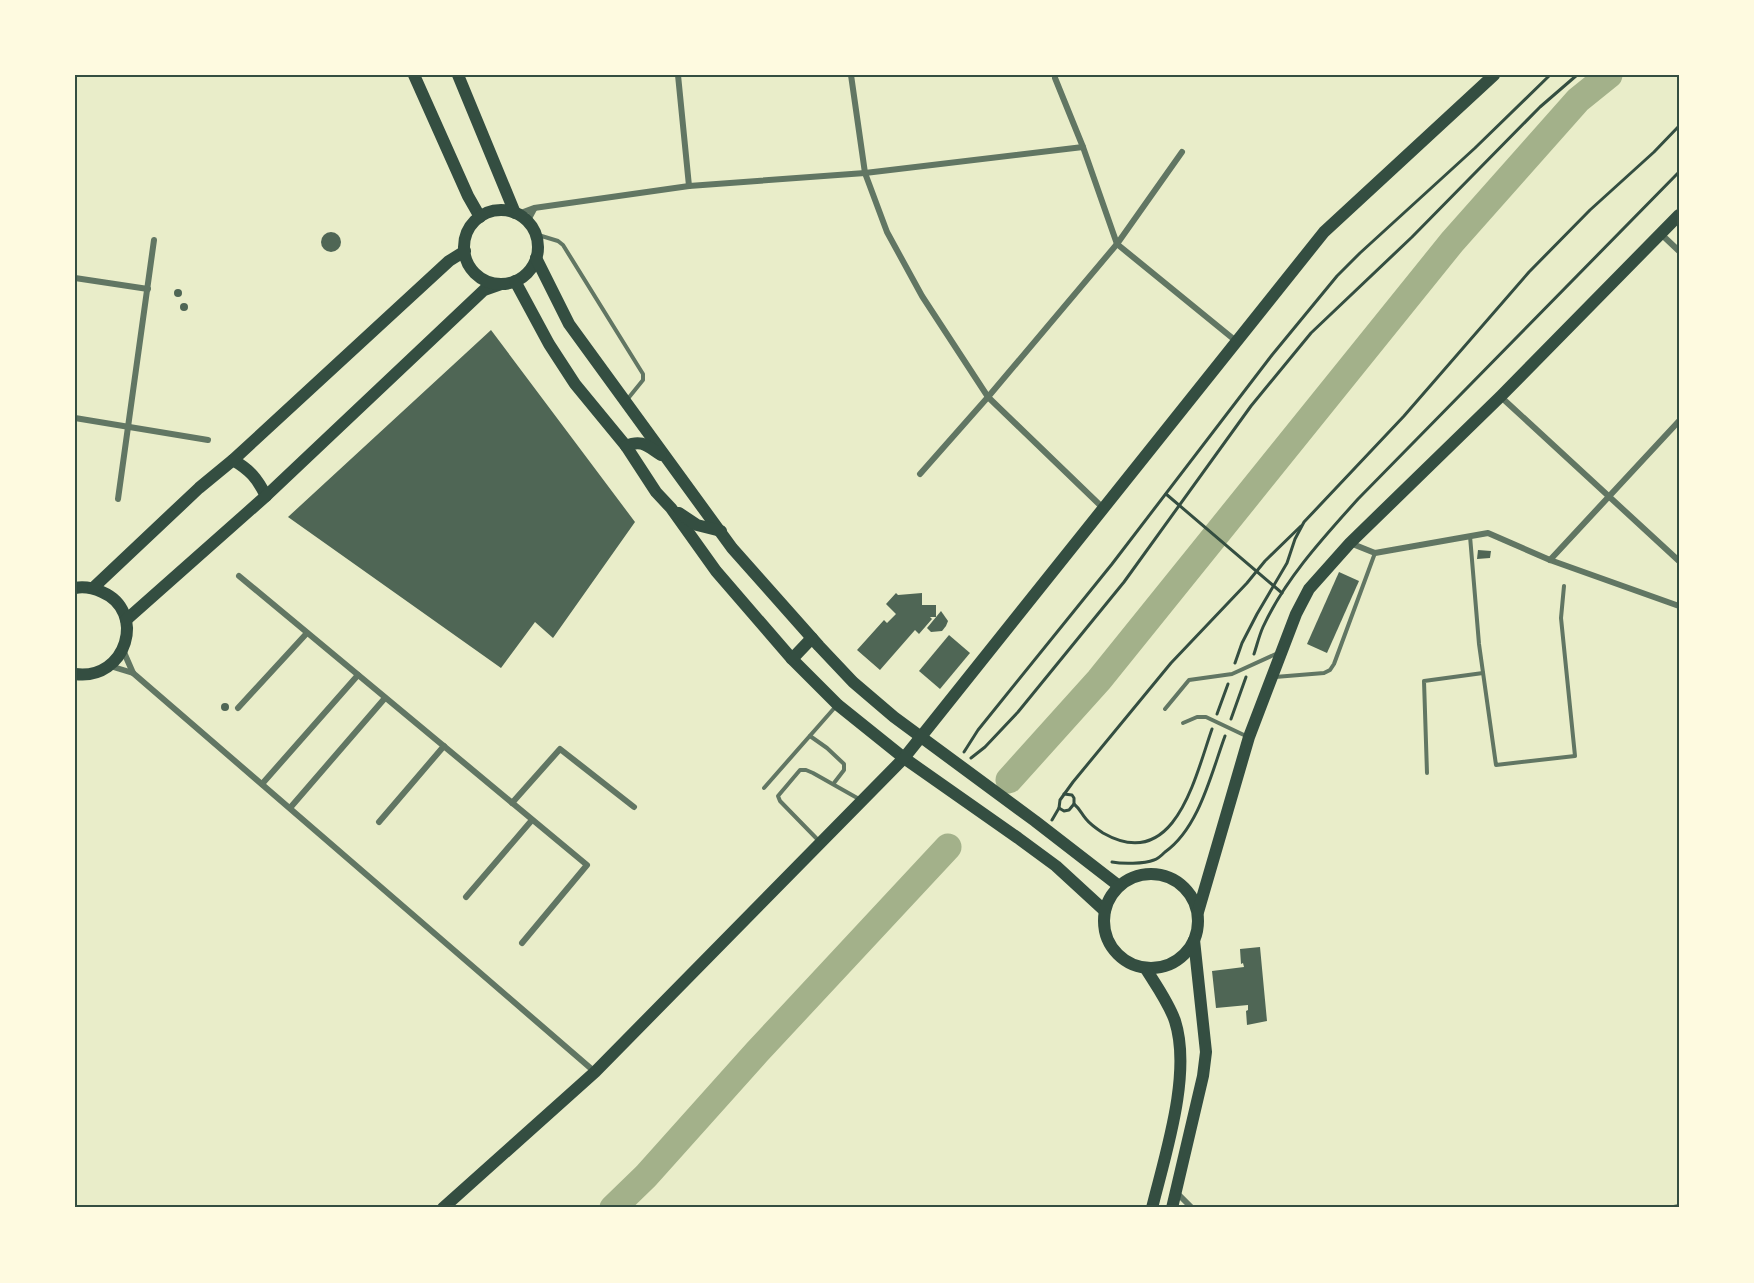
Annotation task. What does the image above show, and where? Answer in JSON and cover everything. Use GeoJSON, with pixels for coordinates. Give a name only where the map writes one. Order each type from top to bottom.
{"type":"FeatureCollection","features":[{"type":"Feature","properties":{"kind":"main road"},"geometry":{"type":"LineString","coordinates":[[414,75],[468,196],[480,217]]}},
{"type":"Feature","properties":{"kind":"main road"},"geometry":{"type":"LineString","coordinates":[[126,620],[266,496],[484,290],[515,281],[527,273],[536,258],[535,234],[520,216],[458,75]]}},
{"type":"Feature","properties":{"kind":"main road"},"geometry":{"type":"LineString","coordinates":[[443,1208],[595,1072],[904,758],[1324,232],[1494,75]]}},
{"type":"Feature","properties":{"kind":"main road"},"geometry":{"type":"LineString","coordinates":[[501,284],[489,282],[469,266],[465,239],[468,230],[480,217],[490,212],[499,210],[520,216]]}},
{"type":"Feature","properties":{"kind":"main road"},"geometry":{"type":"LineString","coordinates":[[1198,912],[1190,894],[1175,880],[1156,873],[1137,875],[1119,885],[1110,897],[1105,911],[1105,931],[1113,949],[1127,962],[1146,969],[1166,966],[1183,956],[1194,940],[1198,927],[1198,912],[1250,737],[1280,652],[1309,589],[1350,543],[1501,396],[1679,215]]}},
{"type":"Feature","properties":{"kind":"main road"},"geometry":{"type":"LineString","coordinates":[[93,588],[449,261],[465,251]]}},
{"type":"Feature","properties":{"kind":"main road"},"geometry":{"type":"LineString","coordinates":[[536,258],[569,324],[732,548],[812,638],[869,696],[921,738],[1119,885]]}},
{"type":"Feature","properties":{"kind":"main road"},"geometry":{"type":"LineString","coordinates":[[515,281],[549,344],[575,384],[626,446],[656,492],[671,508],[716,571],[792,659],[838,705],[904,758],[1056,866],[1105,911]]}},
{"type":"Feature","properties":{"kind":"main road"},"geometry":{"type":"LineString","coordinates":[[626,446],[632,443],[642,443],[669,461]]}},
{"type":"Feature","properties":{"kind":"main road"},"geometry":{"type":"LineString","coordinates":[[233,460],[248,469],[259,481],[266,496]]}},
{"type":"Feature","properties":{"kind":"main road"},"geometry":{"type":"LineString","coordinates":[[671,508],[697,525],[721,531]]}},
{"type":"Feature","properties":{"kind":"main road"},"geometry":{"type":"LineString","coordinates":[[75,588],[93,588],[108,594],[119,606],[126,620],[127,636],[123,650],[110,666],[98,673],[75,674]]}},
{"type":"Feature","properties":{"kind":"main road"},"geometry":{"type":"LineString","coordinates":[[792,659],[812,638]]}},
{"type":"Feature","properties":{"kind":"main road"},"geometry":{"type":"LineString","coordinates":[[1172,1208],[1203,1076],[1206,1052],[1194,940]]}},
{"type":"Feature","properties":{"kind":"main road"},"geometry":{"type":"LineString","coordinates":[[1146,969],[1175,1021],[1180,1049],[1180,1084],[1152,1208]]}},
{"type":"Feature","properties":{"kind":"street"},"geometry":{"type":"LineString","coordinates":[[678,75],[689,186]]}},
{"type":"Feature","properties":{"kind":"street"},"geometry":{"type":"LineString","coordinates":[[851,75],[865,173],[887,232],[922,296],[988,397],[1104,508]]}},
{"type":"Feature","properties":{"kind":"street"},"geometry":{"type":"LineString","coordinates":[[1055,78],[1083,147],[1117,244],[1237,342]]}},
{"type":"Feature","properties":{"kind":"street"},"geometry":{"type":"LineString","coordinates":[[520,216],[534,208],[689,186],[865,173],[1083,147]]}},
{"type":"Feature","properties":{"kind":"street"},"geometry":{"type":"LineString","coordinates":[[920,474],[1117,244],[1182,152]]}},
{"type":"Feature","properties":{"kind":"street"},"geometry":{"type":"LineString","coordinates":[[520,216],[534,208]]}},
{"type":"Feature","properties":{"kind":"street"},"geometry":{"type":"LineString","coordinates":[[1661,234],[1679,251]]}},
{"type":"Feature","properties":{"kind":"street"},"geometry":{"type":"LineString","coordinates":[[118,499],[154,240]]}},
{"type":"Feature","properties":{"kind":"street"},"geometry":{"type":"LineString","coordinates":[[75,278],[148,289]]}},
{"type":"Feature","properties":{"kind":"street"},"geometry":{"type":"LineString","coordinates":[[1501,396],[1679,561]]}},
{"type":"Feature","properties":{"kind":"street"},"geometry":{"type":"LineString","coordinates":[[75,418],[208,440]]}},
{"type":"Feature","properties":{"kind":"street"},"geometry":{"type":"LineString","coordinates":[[1550,560],[1679,421]]}},
{"type":"Feature","properties":{"kind":"street"},"geometry":{"type":"LineString","coordinates":[[1350,543],[1375,553],[1488,533],[1550,560],[1679,606]]}},
{"type":"Feature","properties":{"kind":"street"},"geometry":{"type":"LineString","coordinates":[[239,576],[587,865],[522,943]]}},
{"type":"Feature","properties":{"kind":"street"},"geometry":{"type":"LineString","coordinates":[[238,708],[308,633]]}},
{"type":"Feature","properties":{"kind":"street"},"geometry":{"type":"LineString","coordinates":[[123,650],[133,673]]}},
{"type":"Feature","properties":{"kind":"street"},"geometry":{"type":"LineString","coordinates":[[110,666],[133,673],[595,1072]]}},
{"type":"Feature","properties":{"kind":"street"},"geometry":{"type":"LineString","coordinates":[[262,784],[358,675]]}},
{"type":"Feature","properties":{"kind":"street"},"geometry":{"type":"LineString","coordinates":[[291,808],[385,698]]}},
{"type":"Feature","properties":{"kind":"street"},"geometry":{"type":"LineString","coordinates":[[379,822],[444,746]]}},
{"type":"Feature","properties":{"kind":"street"},"geometry":{"type":"LineString","coordinates":[[512,803],[560,749],[634,807]]}},
{"type":"Feature","properties":{"kind":"street"},"geometry":{"type":"LineString","coordinates":[[466,897],[532,820]]}},
{"type":"Feature","properties":{"kind":"street"},"geometry":{"type":"LineString","coordinates":[[1176,1192],[1192,1208]]}},
{"type":"Feature","properties":{"kind":"street"},"geometry":{"type":"LineString","coordinates":[[1674,1208],[1679,1207]]}},
{"type":"Feature","properties":{"kind":"lane"},"geometry":{"type":"LineString","coordinates":[[535,234],[558,241],[563,245],[643,374],[643,380],[626,402]]}},
{"type":"Feature","properties":{"kind":"lane"},"geometry":{"type":"LineString","coordinates":[[1470,535],[1483,673],[1496,765],[1575,756],[1561,618],[1564,586]]}},
{"type":"Feature","properties":{"kind":"lane"},"geometry":{"type":"LineString","coordinates":[[1271,677],[1324,673],[1330,670],[1375,553]]}},
{"type":"Feature","properties":{"kind":"lane"},"geometry":{"type":"LineString","coordinates":[[1165,709],[1189,680],[1232,674],[1280,652]]}},
{"type":"Feature","properties":{"kind":"lane"},"geometry":{"type":"LineString","coordinates":[[1427,772],[1424,681],[1483,673]]}},
{"type":"Feature","properties":{"kind":"lane"},"geometry":{"type":"LineString","coordinates":[[764,788],[838,705]]}},
{"type":"Feature","properties":{"kind":"lane"},"geometry":{"type":"LineString","coordinates":[[1184,723],[1197,717],[1206,717],[1250,737]]}},
{"type":"Feature","properties":{"kind":"lane"},"geometry":{"type":"LineString","coordinates":[[810,736],[844,764],[844,770],[834,783]]}},
{"type":"Feature","properties":{"kind":"lane"},"geometry":{"type":"LineString","coordinates":[[821,843],[780,801],[778,796],[800,770],[813,772],[862,801]]}},
{"type":"Feature","properties":{"kind":"path"},"geometry":{"type":"LineString","coordinates":[[976,765],[963,754],[978,730],[1113,564],[1272,354],[1337,276],[1550,75]]}},
{"type":"Feature","properties":{"kind":"path"},"geometry":{"type":"LineString","coordinates":[[970,759],[1005,727],[1124,582],[1251,406],[1311,333],[1420,229],[1540,107],[1577,75]]}},
{"type":"Feature","properties":{"kind":"path"},"geometry":{"type":"LineString","coordinates":[[1046,829],[1059,808],[1064,794],[1171,663],[1404,416],[1529,272],[1590,210],[1679,126]]}},
{"type":"Feature","properties":{"kind":"path"},"geometry":{"type":"LineString","coordinates":[[1166,494],[1282,593]]}},
{"type":"Feature","properties":{"kind":"path"},"geometry":{"type":"LineString","coordinates":[[1074,804],[1093,826],[1120,841],[1129,843],[1155,837],[1176,821],[1186,803],[1242,644],[1287,563],[1295,539],[1304,522]]}},
{"type":"Feature","properties":{"kind":"path"},"geometry":{"type":"LineString","coordinates":[[1059,808],[1064,811],[1069,810],[1074,804],[1072,795],[1064,794]]}},
{"type":"Feature","properties":{"kind":"building"},"geometry":{"type":"Polygon","coordinates":[[[331,232],[338,235],[341,242],[338,249],[331,252],[324,249],[321,242],[324,235],[331,232]]]}},
{"type":"Feature","properties":{"kind":"building"},"geometry":{"type":"Polygon","coordinates":[[[178,289],[182,293],[178,297],[174,293],[178,289]]]}},
{"type":"Feature","properties":{"kind":"building"},"geometry":{"type":"Polygon","coordinates":[[[184,303],[188,307],[184,311],[180,307],[184,303]]]}},
{"type":"Feature","properties":{"kind":"building"},"geometry":{"type":"Polygon","coordinates":[[[491,330],[635,522],[553,638],[535,622],[501,668],[288,517],[491,330]]]}},
{"type":"Feature","properties":{"kind":"building"},"geometry":{"type":"Polygon","coordinates":[[[1478,550],[1491,551],[1490,558],[1477,559],[1478,550]]]}},
{"type":"Feature","properties":{"kind":"building"},"geometry":{"type":"Polygon","coordinates":[[[1339,572],[1359,581],[1327,653],[1307,644],[1339,572]]]}},
{"type":"Feature","properties":{"kind":"building"},"geometry":{"type":"Polygon","coordinates":[[[896,593],[898,595],[922,593],[922,605],[936,605],[936,617],[930,617],[932,619],[919,634],[915,630],[880,670],[857,650],[884,620],[887,623],[896,614],[886,604],[896,593]]]}},
{"type":"Feature","properties":{"kind":"building"},"geometry":{"type":"Polygon","coordinates":[[[941,611],[948,621],[946,626],[942,631],[931,632],[927,628],[941,611]]]}},
{"type":"Feature","properties":{"kind":"building"},"geometry":{"type":"Polygon","coordinates":[[[949,635],[970,653],[940,689],[919,671],[949,635]]]}},
{"type":"Feature","properties":{"kind":"building"},"geometry":{"type":"Polygon","coordinates":[[[225,703],[229,707],[225,711],[221,707],[225,703]]]}},
{"type":"Feature","properties":{"kind":"building"},"geometry":{"type":"Polygon","coordinates":[[[1260,947],[1267,1021],[1247,1025],[1248,1005],[1216,1008],[1212,971],[1244,967],[1243,963],[1241,964],[1240,949],[1260,947]]]}},
{"type":"Feature","properties":{"kind":"waterway"},"geometry":{"type":"LineString","coordinates":[[1009,780],[1099,680],[1452,242],[1578,100],[1609,75]]}},
{"type":"Feature","properties":{"kind":"waterway"},"geometry":{"type":"LineString","coordinates":[[613,1208],[646,1176],[757,1052],[948,847]]}}]}
